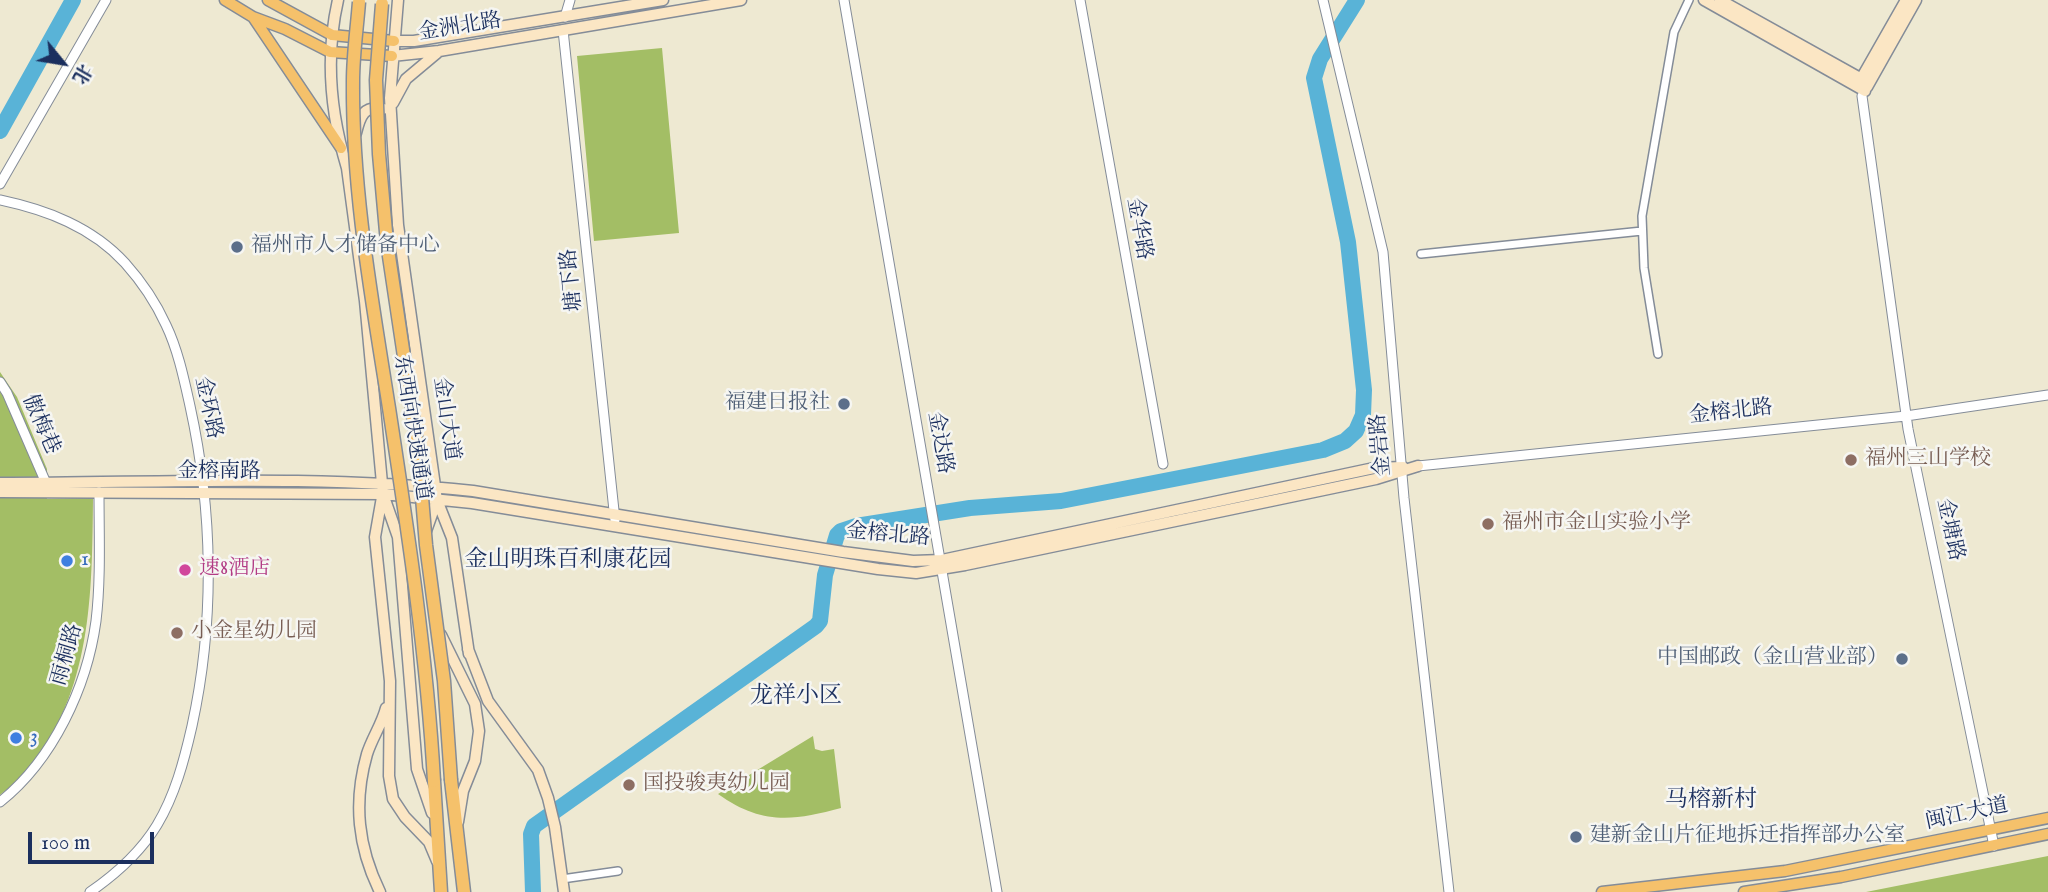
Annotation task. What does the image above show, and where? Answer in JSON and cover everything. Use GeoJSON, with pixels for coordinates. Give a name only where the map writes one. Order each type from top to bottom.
{"type":"FeatureCollection","features":[{"type":"Feature","properties":{"kind":"highway","name":"东西向快速通道"},"geometry":{"type":"LineString","coordinates":[[360,0],[353,80],[364,246],[410,546],[427,682],[441,892]]}},
{"type":"Feature","properties":{"kind":"highway","name":"东西向快速通道"},"geometry":{"type":"LineString","coordinates":[[383,0],[376,80],[387,243],[418,450],[464,892]]}},
{"type":"Feature","properties":{"kind":"main road"},"geometry":{"type":"LineString","coordinates":[[225,0],[253,17],[285,29],[330,52],[392,56]]}},
{"type":"Feature","properties":{"kind":"main road"},"geometry":{"type":"LineString","coordinates":[[268,0],[332,35],[394,41]]}},
{"type":"Feature","properties":{"kind":"main road"},"geometry":{"type":"LineString","coordinates":[[338,0],[330,52],[330,91],[347,168],[365,301],[382,488],[398,537],[417,769],[429,797],[436,827]]}},
{"type":"Feature","properties":{"kind":"main road","name":"金山大道"},"geometry":{"type":"LineString","coordinates":[[398,0],[390,111],[398,225],[437,500],[423,539],[431,602],[443,641],[475,704],[479,731],[475,761],[463,791],[457,830]]}},
{"type":"Feature","properties":{"kind":"main road","name":"金洲北路"},"geometry":{"type":"LineString","coordinates":[[394,41],[414,41],[663,0]]}},
{"type":"Feature","properties":{"kind":"main road","name":"金洲北路"},"geometry":{"type":"LineString","coordinates":[[392,56],[439,51],[741,0]]}},
{"type":"Feature","properties":{"kind":"main road"},"geometry":{"type":"LineString","coordinates":[[1704,0],[1864,87]]}},
{"type":"Feature","properties":{"kind":"main road"},"geometry":{"type":"LineString","coordinates":[[1720,0],[1864,87]]}},
{"type":"Feature","properties":{"kind":"main road"},"geometry":{"type":"LineString","coordinates":[[1864,87],[1906,0]]}},
{"type":"Feature","properties":{"kind":"main road"},"geometry":{"type":"LineString","coordinates":[[1864,87],[1916,0]]}},
{"type":"Feature","properties":{"kind":"main road"},"geometry":{"type":"LineString","coordinates":[[253,17],[341,148]]}},
{"type":"Feature","properties":{"kind":"main road"},"geometry":{"type":"LineString","coordinates":[[347,168],[359,119],[365,110],[374,107],[390,111],[406,79],[439,51]]}},
{"type":"Feature","properties":{"kind":"main road","name":"金榕北路"},"geometry":{"type":"LineString","coordinates":[[435,487],[842,557],[916,573],[943,564],[1376,479],[1401,469],[1418,466]]}},
{"type":"Feature","properties":{"kind":"main road","name":"金榕南路"},"geometry":{"type":"LineString","coordinates":[[0,483],[204,487],[435,487]]}},
{"type":"Feature","properties":{"kind":"main road","name":"金榕南路"},"geometry":{"type":"LineString","coordinates":[[0,492],[99,492],[204,487]]}},
{"type":"Feature","properties":{"kind":"main road"},"geometry":{"type":"LineString","coordinates":[[382,488],[375,537],[390,681],[389,776],[393,799],[405,817],[429,842],[437,861]]}},
{"type":"Feature","properties":{"kind":"main road","name":"金榕南路"},"geometry":{"type":"LineString","coordinates":[[382,488],[437,500]]}},
{"type":"Feature","properties":{"kind":"main road"},"geometry":{"type":"LineString","coordinates":[[437,500],[452,538],[475,704]]}},
{"type":"Feature","properties":{"kind":"main road","name":"金榕北路"},"geometry":{"type":"LineString","coordinates":[[437,500],[615,520]]}},
{"type":"Feature","properties":{"kind":"main road"},"geometry":{"type":"LineString","coordinates":[[468,649],[488,701],[538,770],[555,827],[564,892]]}},
{"type":"Feature","properties":{"kind":"main road"},"geometry":{"type":"LineString","coordinates":[[380,892],[365,859],[361,842],[360,788],[367,755],[385,712],[390,681]]}},
{"type":"Feature","properties":{"kind":"main road","name":"闽江大道"},"geometry":{"type":"LineString","coordinates":[[1602,892],[1785,871],[2048,818]]}},
{"type":"Feature","properties":{"kind":"main road","name":"闽江大道"},"geometry":{"type":"LineString","coordinates":[[1744,892],[1840,877],[2048,834]]}},
{"type":"Feature","properties":{"kind":"street"},"geometry":{"type":"LineString","coordinates":[[0,184],[106,0]]}},
{"type":"Feature","properties":{"kind":"street"},"geometry":{"type":"LineString","coordinates":[[565,17],[570,0]]}},
{"type":"Feature","properties":{"kind":"street","name":"金达路"},"geometry":{"type":"LineString","coordinates":[[844,0],[998,892]]}},
{"type":"Feature","properties":{"kind":"street","name":"金华路"},"geometry":{"type":"LineString","coordinates":[[1080,0],[1163,464]]}},
{"type":"Feature","properties":{"kind":"street","name":"金岩路"},"geometry":{"type":"LineString","coordinates":[[1323,0],[1383,252],[1401,469],[1449,892]]}},
{"type":"Feature","properties":{"kind":"street"},"geometry":{"type":"LineString","coordinates":[[1658,354],[1644,268],[1643,201],[1672,40],[1676,25],[1689,0]]}},
{"type":"Feature","properties":{"kind":"street","name":"塘下路"},"geometry":{"type":"LineString","coordinates":[[563,30],[615,520]]}},
{"type":"Feature","properties":{"kind":"street","name":"金塘路"},"geometry":{"type":"LineString","coordinates":[[1864,87],[1906,416],[1994,846]]}},
{"type":"Feature","properties":{"kind":"street","name":"金环路"},"geometry":{"type":"LineString","coordinates":[[0,200],[51,214],[91,234],[114,252],[144,287],[166,325],[176,353],[192,416],[204,487],[208,558],[206,631],[197,704],[181,768],[167,807],[145,844],[90,892]]}},
{"type":"Feature","properties":{"kind":"street"},"geometry":{"type":"LineString","coordinates":[[1421,254],[1642,231]]}},
{"type":"Feature","properties":{"kind":"street","name":"傲梅巷"},"geometry":{"type":"LineString","coordinates":[[0,382],[47,483]]}},
{"type":"Feature","properties":{"kind":"street","name":"金榕北路"},"geometry":{"type":"LineString","coordinates":[[1418,466],[1906,416],[2048,395]]}},
{"type":"Feature","properties":{"kind":"street","name":"雨桐路"},"geometry":{"type":"LineString","coordinates":[[0,802],[21,783],[46,750],[69,710],[83,674],[97,605],[99,492]]}},
{"type":"Feature","properties":{"kind":"street"},"geometry":{"type":"LineString","coordinates":[[562,879],[618,872]]}},
{"type":"Feature","properties":{"kind":"green space"},"geometry":{"type":"Polygon","coordinates":[[[662,48],[679,233],[594,241],[577,56],[662,48]]]}},
{"type":"Feature","properties":{"kind":"green space"},"geometry":{"type":"Polygon","coordinates":[[[0,372],[17,397],[47,469],[47,499],[93,498],[89,606],[76,675],[65,708],[49,740],[25,774],[0,795],[0,372]]]}},
{"type":"Feature","properties":{"kind":"green space"},"geometry":{"type":"Polygon","coordinates":[[[813,736],[815,749],[834,749],[841,808],[808,816],[778,818],[749,811],[718,794],[813,736]]]}},
{"type":"Feature","properties":{"kind":"green space"},"geometry":{"type":"Polygon","coordinates":[[[2048,856],[2048,892],[1866,892],[2048,856]]]}},
{"type":"Feature","properties":{"kind":"waterway"},"geometry":{"type":"LineString","coordinates":[[0,131],[73,0]]}},
{"type":"Feature","properties":{"kind":"waterway"},"geometry":{"type":"LineString","coordinates":[[533,892],[531,834],[534,826],[816,626],[820,621],[825,575],[837,535],[841,531],[856,526],[970,508],[1061,501],[1323,450],[1345,441],[1356,431],[1363,415],[1364,390],[1348,242],[1314,78],[1320,59],[1357,0]]}},
{"type":"Feature","properties":{"kind":"place","name":"福州市人才储备中心"},"geometry":{"type":"Point","coordinates":[237,247]}},
{"type":"Feature","properties":{"kind":"place","name":"福建日报社"},"geometry":{"type":"Point","coordinates":[844,404]}},
{"type":"Feature","properties":{"kind":"place","name":"福州三山学校"},"geometry":{"type":"Point","coordinates":[1851,460]}},
{"type":"Feature","properties":{"kind":"place","name":"福州市金山实验小学"},"geometry":{"type":"Point","coordinates":[1488,524]}},
{"type":"Feature","properties":{"kind":"place","name":"1"},"geometry":{"type":"Point","coordinates":[67,561]}},
{"type":"Feature","properties":{"kind":"place","name":"速8酒店"},"geometry":{"type":"Point","coordinates":[185,570]}},
{"type":"Feature","properties":{"kind":"place","name":"小金星幼儿园"},"geometry":{"type":"Point","coordinates":[177,633]}},
{"type":"Feature","properties":{"kind":"place","name":"中国邮政（金山营业部）"},"geometry":{"type":"Point","coordinates":[1902,659]}},
{"type":"Feature","properties":{"kind":"place","name":"3"},"geometry":{"type":"Point","coordinates":[16,738]}},
{"type":"Feature","properties":{"kind":"place","name":"国投骏夷幼儿园"},"geometry":{"type":"Point","coordinates":[629,785]}},
{"type":"Feature","properties":{"kind":"place","name":"建新金山片征地拆迁指挥部办公室"},"geometry":{"type":"Point","coordinates":[1576,837]}},
{"type":"Feature","properties":{"kind":"district","name":"金山明珠百利康花园"},"geometry":{"type":"Point","coordinates":[568,561]}},
{"type":"Feature","properties":{"kind":"district","name":"龙祥小区"},"geometry":{"type":"Point","coordinates":[796,697]}},
{"type":"Feature","properties":{"kind":"district","name":"马榕新村"},"geometry":{"type":"Point","coordinates":[1711,801]}}]}
